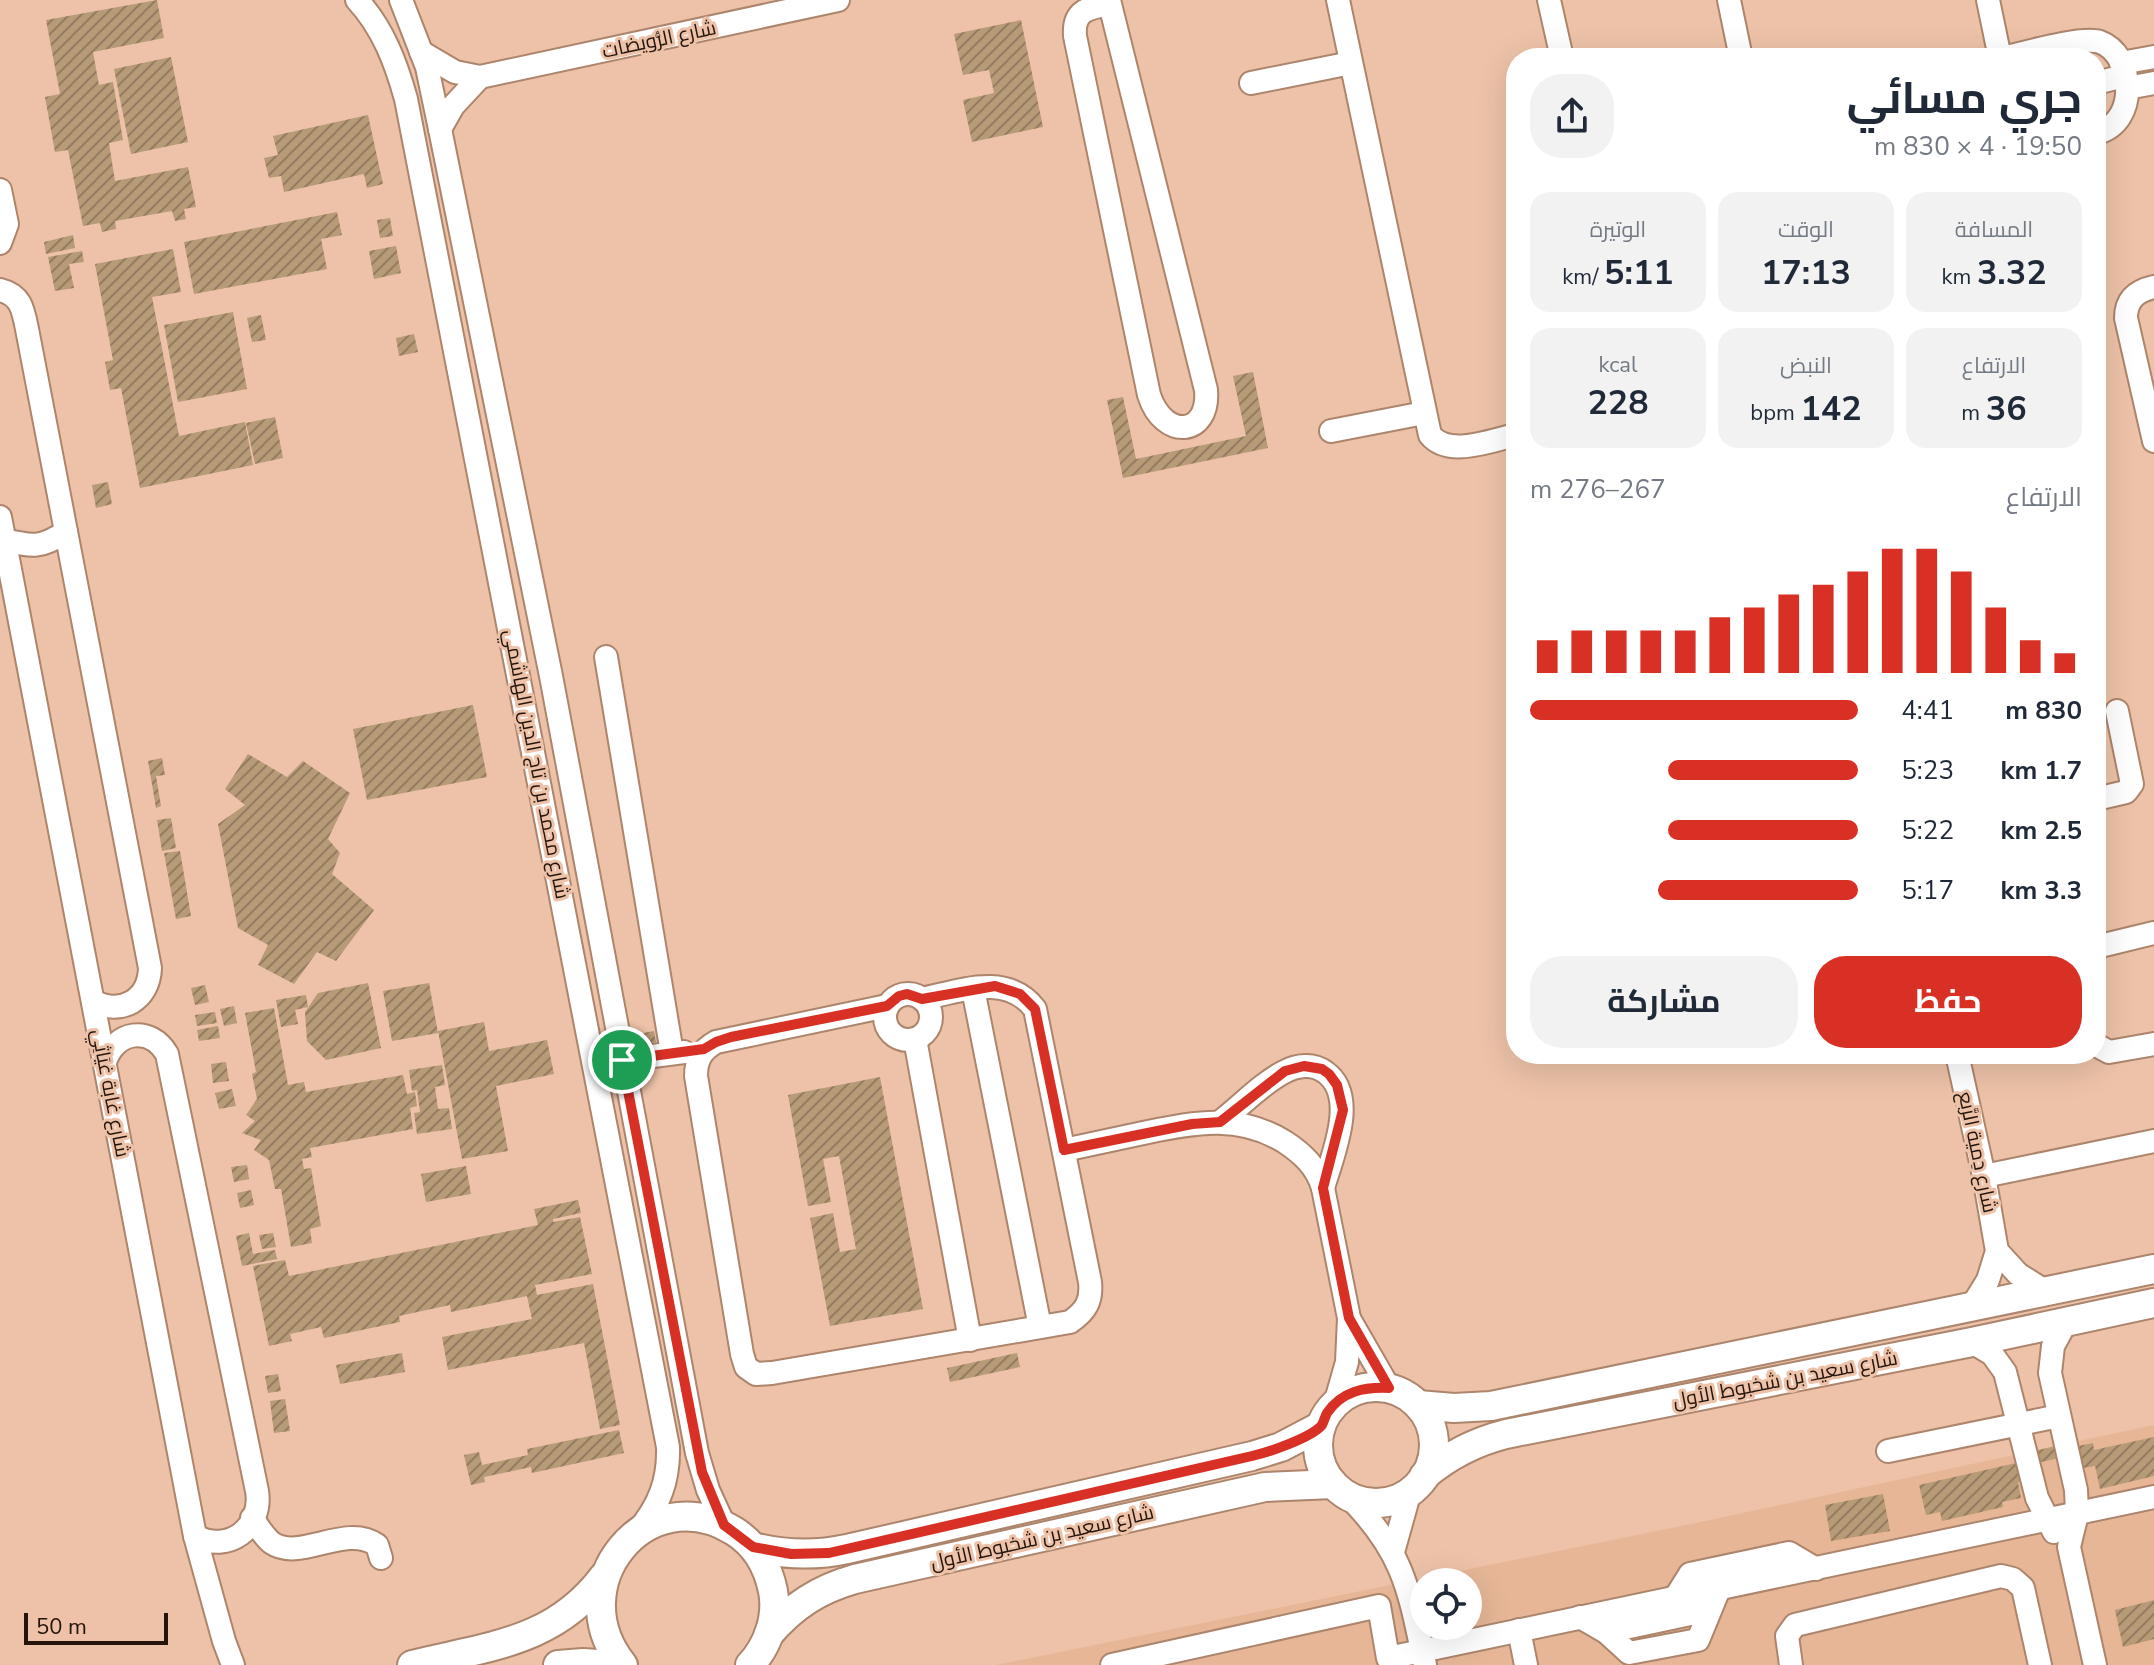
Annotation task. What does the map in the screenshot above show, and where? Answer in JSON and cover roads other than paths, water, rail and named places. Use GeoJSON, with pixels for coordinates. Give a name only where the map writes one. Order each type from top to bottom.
{"type":"FeatureCollection","features":[{"type":"Feature","properties":{"kind":"main road","name":"شارع سعيد بن شخبوط الأول"},"geometry":{"type":"LineString","coordinates":[[1418,1405],[1454,1408],[1500,1404],[2154,1269]]}},
{"type":"Feature","properties":{"kind":"main road","name":"شارع سعيد بن شخبوط الأول"},"geometry":{"type":"LineString","coordinates":[[1417,1484],[1454,1453],[1488,1439],[2154,1303]]}},
{"type":"Feature","properties":{"kind":"main road"},"geometry":{"type":"LineString","coordinates":[[1369,1387],[1389,1388],[1418,1405],[1432,1432],[1433,1447],[1417,1484],[1395,1499],[1379,1503],[1363,1501],[1340,1490],[1319,1457],[1318,1441],[1328,1415],[1350,1393],[1369,1387]]}},
{"type":"Feature","properties":{"kind":"main road","name":"شارع سعيد بن شخبوط الأول"},"geometry":{"type":"LineString","coordinates":[[753,1547],[810,1555],[847,1549],[1252,1456],[1281,1447],[1328,1415]]}},
{"type":"Feature","properties":{"kind":"main road","name":"شارع سعيد بن شخبوط الأول"},"geometry":{"type":"LineString","coordinates":[[769,1634],[807,1599],[855,1579],[1265,1487],[1340,1490]]}},
{"type":"Feature","properties":{"kind":"main road"},"geometry":{"type":"LineString","coordinates":[[412,1665],[538,1632],[575,1609],[604,1576],[623,1545],[637,1533],[653,1524],[689,1517],[724,1525],[753,1547],[771,1579],[774,1607],[769,1634],[750,1665]]}},
{"type":"Feature","properties":{"kind":"main road"},"geometry":{"type":"LineString","coordinates":[[604,1576],[599,1608],[601,1624],[606,1640],[623,1665]]}},
{"type":"Feature","properties":{"kind":"main road"},"geometry":{"type":"LineString","coordinates":[[558,1665],[612,1665]]}},
{"type":"Feature","properties":{"kind":"street","name":"شارع محمد بن تاج الدين الهاشمي"},"geometry":{"type":"LineString","coordinates":[[357,0],[383,38],[397,67],[406,99],[668,1447],[665,1484],[659,1502],[637,1533]]}},
{"type":"Feature","properties":{"kind":"street","name":"شارع محمد بن تاج الدين الهاشمي"},"geometry":{"type":"LineString","coordinates":[[401,0],[427,67],[551,676],[697,1453],[708,1490],[724,1525]]}},
{"type":"Feature","properties":{"kind":"street","name":"شارع الرُّويضات"},"geometry":{"type":"LineString","coordinates":[[480,77],[838,0]]}},
{"type":"Feature","properties":{"kind":"street"},"geometry":{"type":"LineString","coordinates":[[1338,0],[1430,435],[1446,447],[1506,437]]}},
{"type":"Feature","properties":{"kind":"street"},"geometry":{"type":"LineString","coordinates":[[1549,0],[1560,48]]}},
{"type":"Feature","properties":{"kind":"street"},"geometry":{"type":"LineString","coordinates":[[1729,0],[1739,48]]}},
{"type":"Feature","properties":{"kind":"street"},"geometry":{"type":"LineString","coordinates":[[1988,0],[2000,48]]}},
{"type":"Feature","properties":{"kind":"street"},"geometry":{"type":"LineString","coordinates":[[1110,2],[1206,390],[1206,407],[1201,416],[1194,424],[1185,427],[1175,427],[1161,419],[1149,395],[1075,36],[1080,12],[1110,2]]}},
{"type":"Feature","properties":{"kind":"street"},"geometry":{"type":"LineString","coordinates":[[2050,48],[2088,40],[2107,45],[2124,76],[2128,97],[2121,119],[2106,130]]}},
{"type":"Feature","properties":{"kind":"street"},"geometry":{"type":"LineString","coordinates":[[421,52],[455,72],[480,77]]}},
{"type":"Feature","properties":{"kind":"street"},"geometry":{"type":"LineString","coordinates":[[2106,80],[2124,76],[2154,57]]}},
{"type":"Feature","properties":{"kind":"street"},"geometry":{"type":"LineString","coordinates":[[1251,83],[1351,63]]}},
{"type":"Feature","properties":{"kind":"street"},"geometry":{"type":"LineString","coordinates":[[2124,76],[2154,83]]}},
{"type":"Feature","properties":{"kind":"street"},"geometry":{"type":"LineString","coordinates":[[440,129],[453,106],[480,77]]}},
{"type":"Feature","properties":{"kind":"street"},"geometry":{"type":"LineString","coordinates":[[0,190],[7,224],[0,243]]}},
{"type":"Feature","properties":{"kind":"street"},"geometry":{"type":"LineString","coordinates":[[2154,287],[2135,294],[2126,309],[2154,441]]}},
{"type":"Feature","properties":{"kind":"street"},"geometry":{"type":"LineString","coordinates":[[0,290],[14,294],[24,316],[150,968],[147,986],[128,1005],[110,1007],[93,1001]]}},
{"type":"Feature","properties":{"kind":"street"},"geometry":{"type":"LineString","coordinates":[[1331,431],[1424,413]]}},
{"type":"Feature","properties":{"kind":"street","name":"شارع غابة غيَاثِي"},"geometry":{"type":"LineString","coordinates":[[0,517],[195,1536],[233,1665]]}},
{"type":"Feature","properties":{"kind":"street"},"geometry":{"type":"LineString","coordinates":[[4,540],[31,547],[48,543],[66,532]]}},
{"type":"Feature","properties":{"kind":"street"},"geometry":{"type":"LineString","coordinates":[[606,657],[672,1053]]}},
{"type":"Feature","properties":{"kind":"street"},"geometry":{"type":"LineString","coordinates":[[2106,797],[2126,792],[2132,784],[2117,711]]}},
{"type":"Feature","properties":{"kind":"street"},"geometry":{"type":"LineString","coordinates":[[2106,945],[2154,933]]}},
{"type":"Feature","properties":{"kind":"street"},"geometry":{"type":"LineString","coordinates":[[622,1060],[704,1049],[731,1037],[887,1006],[899,996],[907,994],[922,999],[995,986],[1020,994],[1035,1009],[1091,1293],[1087,1307],[1070,1322],[756,1374],[746,1367],[696,1076],[698,1059],[704,1049]]}},
{"type":"Feature","properties":{"kind":"street"},"geometry":{"type":"LineString","coordinates":[[973,989],[1040,1327]]}},
{"type":"Feature","properties":{"kind":"street"},"geometry":{"type":"LineString","coordinates":[[887,1006],[885,1021],[891,1034],[902,1040],[915,1039],[922,1036],[930,1025],[930,1011],[922,999]]}},
{"type":"Feature","properties":{"kind":"street"},"geometry":{"type":"LineString","coordinates":[[105,1062],[114,1043],[133,1034],[153,1038],[167,1054],[259,1499],[252,1518],[239,1537],[228,1542],[205,1542],[195,1536]]}},
{"type":"Feature","properties":{"kind":"street"},"geometry":{"type":"LineString","coordinates":[[915,1039],[970,1340]]}},
{"type":"Feature","properties":{"kind":"street"},"geometry":{"type":"LineString","coordinates":[[2106,1050],[2154,1044]]}},
{"type":"Feature","properties":{"kind":"street","name":"شارع دِمية الرَّبع"},"geometry":{"type":"LineString","coordinates":[[1959,1064],[1997,1251]]}},
{"type":"Feature","properties":{"kind":"street"},"geometry":{"type":"LineString","coordinates":[[1220,1122],[1285,1071],[1304,1066],[1322,1069],[1337,1085],[1343,1110],[1323,1188]]}},
{"type":"Feature","properties":{"kind":"street"},"geometry":{"type":"LineString","coordinates":[[1064,1150],[1192,1124],[1220,1122],[1251,1126],[1293,1148],[1309,1161],[1319,1175],[1323,1188],[1349,1318],[1347,1362],[1328,1415]]}},
{"type":"Feature","properties":{"kind":"street"},"geometry":{"type":"LineString","coordinates":[[1984,1176],[2154,1141]]}},
{"type":"Feature","properties":{"kind":"street"},"geometry":{"type":"LineString","coordinates":[[1997,1251],[2018,1274],[2045,1291]]}},
{"type":"Feature","properties":{"kind":"street"},"geometry":{"type":"LineString","coordinates":[[1972,1306],[1988,1280],[1997,1251]]}},
{"type":"Feature","properties":{"kind":"street"},"geometry":{"type":"LineString","coordinates":[[1349,1318],[1389,1388]]}},
{"type":"Feature","properties":{"kind":"street"},"geometry":{"type":"LineString","coordinates":[[2066,1322],[2053,1346],[2050,1373],[2076,1490],[2077,1514],[2069,1547],[2095,1665]]}},
{"type":"Feature","properties":{"kind":"street"},"geometry":{"type":"LineString","coordinates":[[1972,1342],[1992,1354],[2005,1372],[2037,1498],[2046,1520],[2069,1547]]}},
{"type":"Feature","properties":{"kind":"street"},"geometry":{"type":"LineString","coordinates":[[1888,1451],[2059,1416]]}},
{"type":"Feature","properties":{"kind":"street"},"geometry":{"type":"LineString","coordinates":[[1393,1552],[1417,1484]]}},
{"type":"Feature","properties":{"kind":"street"},"geometry":{"type":"LineString","coordinates":[[1340,1490],[1380,1531],[1393,1552],[1407,1581],[1424,1658]]}},
{"type":"Feature","properties":{"kind":"street"},"geometry":{"type":"LineString","coordinates":[[1112,1665],[1379,1606],[1388,1658],[1424,1658],[1519,1630],[2154,1497]]}},
{"type":"Feature","properties":{"kind":"street"},"geometry":{"type":"LineString","coordinates":[[252,1518],[266,1537],[278,1546],[366,1539],[377,1545],[381,1558]]}},
{"type":"Feature","properties":{"kind":"street"},"geometry":{"type":"LineString","coordinates":[[1675,1598],[1690,1574],[1789,1553],[1816,1569]]}},
{"type":"Feature","properties":{"kind":"street"},"geometry":{"type":"LineString","coordinates":[[1791,1665],[1787,1636],[1795,1625],[2001,1576],[2013,1579],[2023,1588],[2040,1665]]}},
{"type":"Feature","properties":{"kind":"street"},"geometry":{"type":"LineString","coordinates":[[1580,1617],[1606,1632],[1629,1653],[1698,1640],[1719,1589]]}},
{"type":"Feature","properties":{"kind":"street"},"geometry":{"type":"LineString","coordinates":[[1519,1630],[1526,1665]]}}]}
